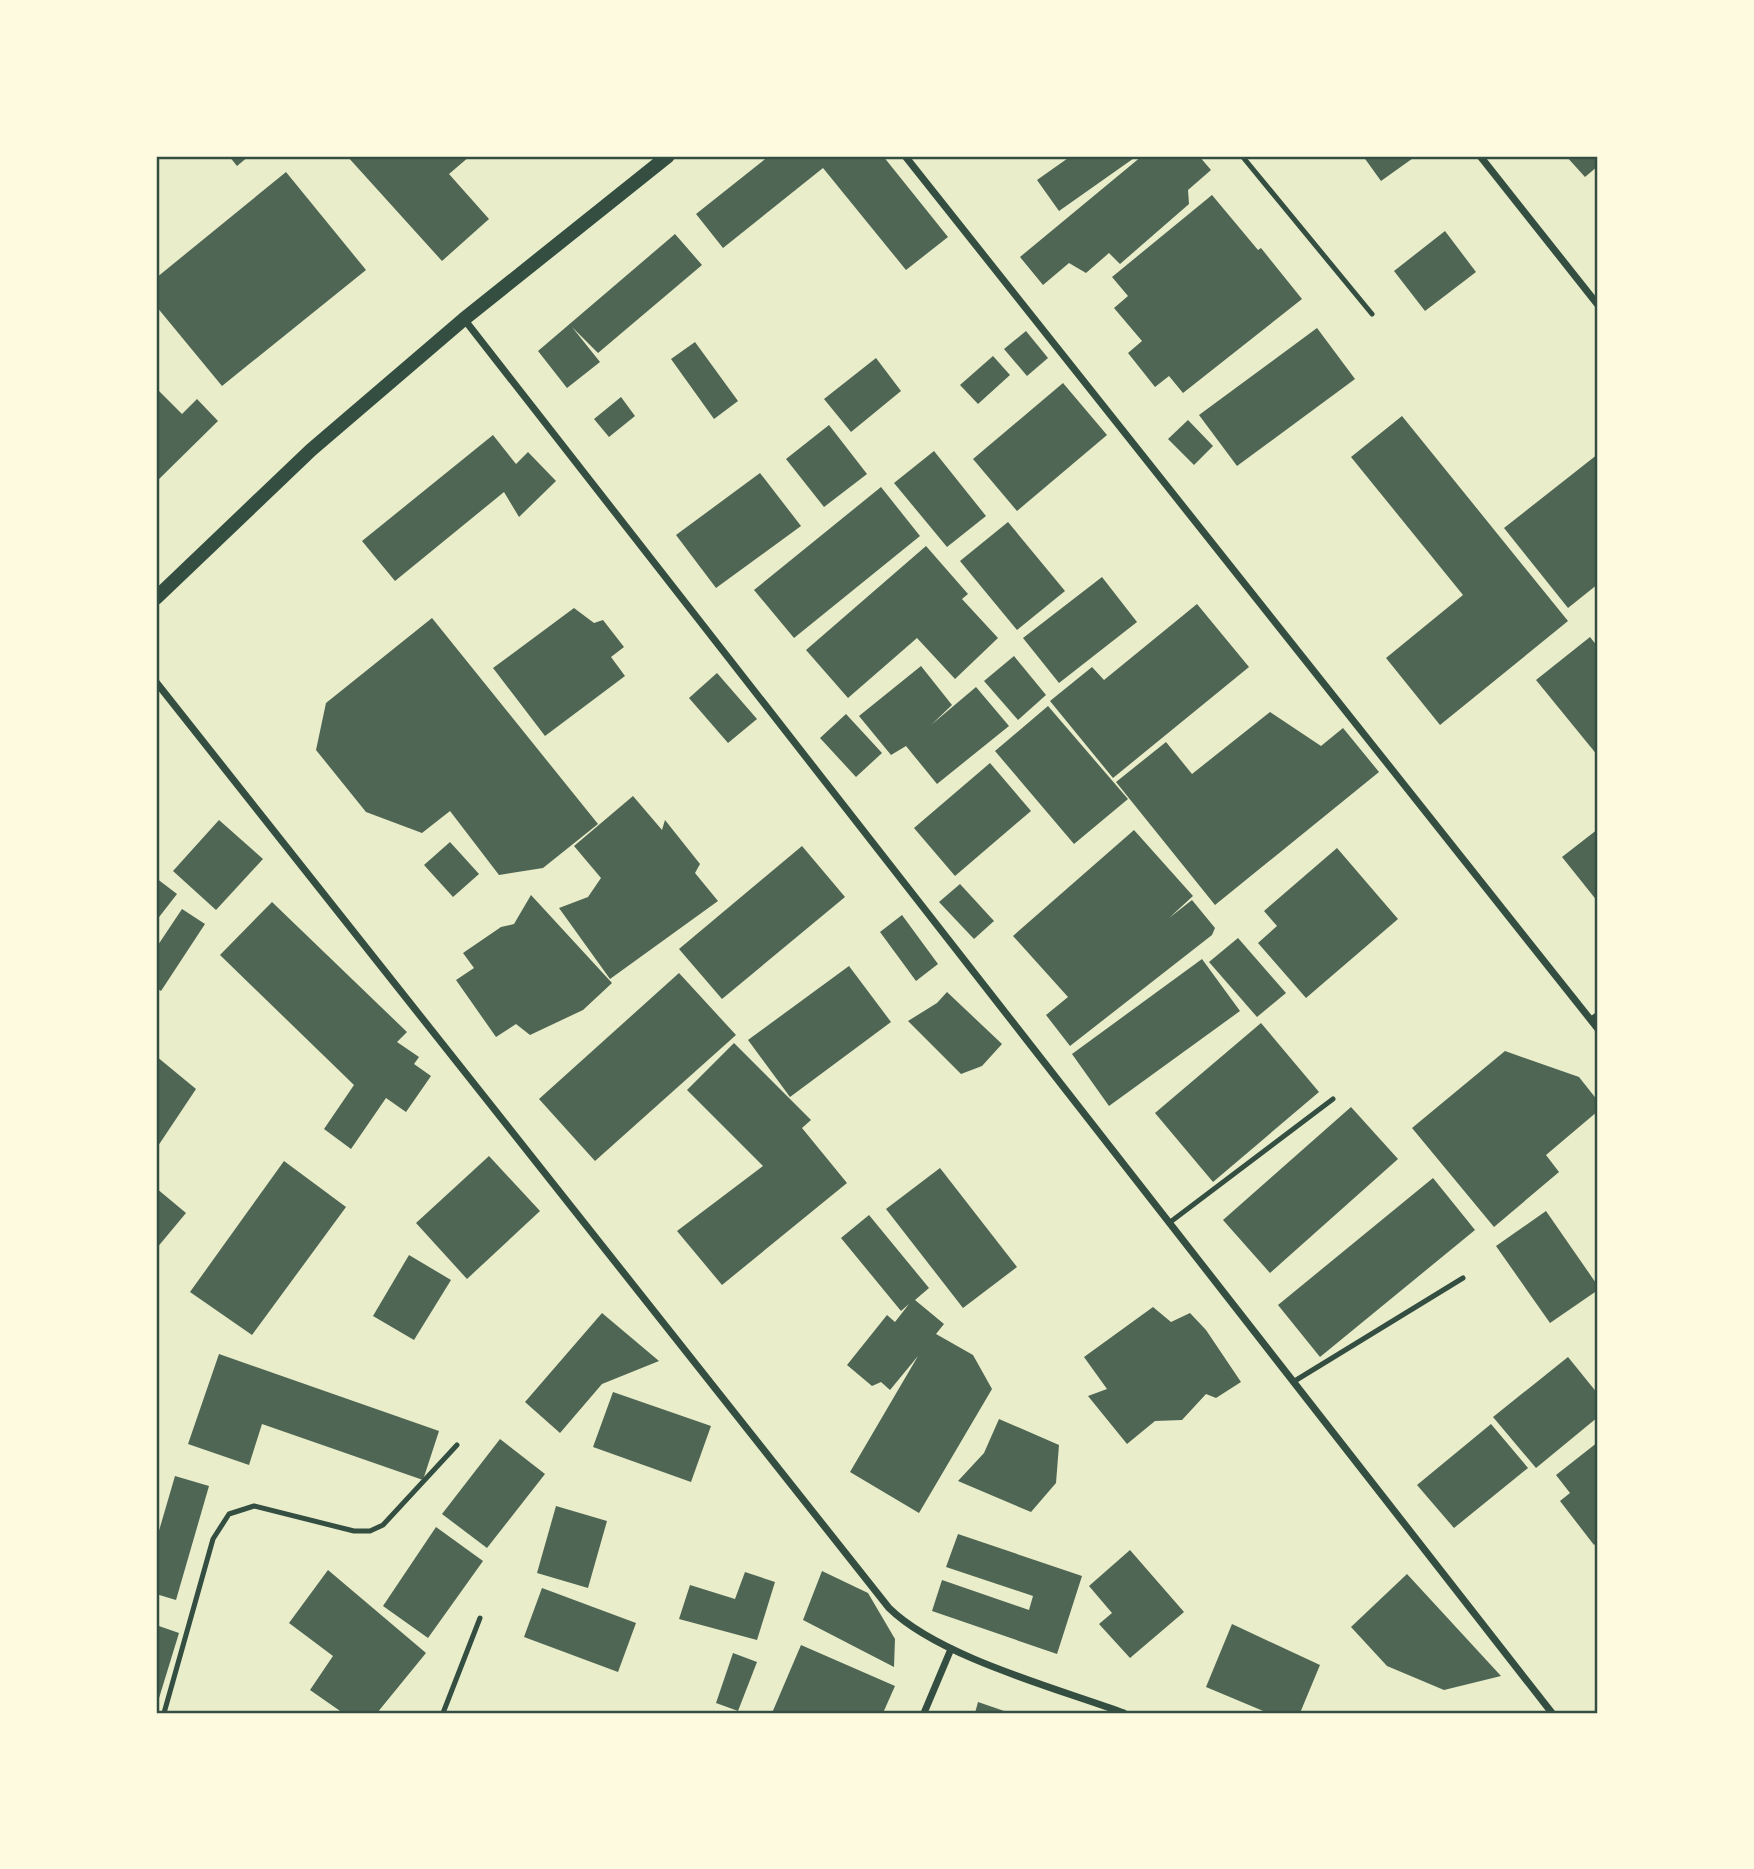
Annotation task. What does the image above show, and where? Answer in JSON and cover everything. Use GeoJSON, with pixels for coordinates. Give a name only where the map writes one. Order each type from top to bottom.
{"type":"FeatureCollection","features":[{"type":"Feature","properties":{"kind":"main road"},"geometry":{"type":"LineString","coordinates":[[156,598],[311,450],[464,319],[668,156]]}},
{"type":"Feature","properties":{"kind":"street"},"geometry":{"type":"LineString","coordinates":[[905,156],[1598,1029]]}},
{"type":"Feature","properties":{"kind":"street"},"geometry":{"type":"LineString","coordinates":[[1480,156],[1598,304]]}},
{"type":"Feature","properties":{"kind":"street"},"geometry":{"type":"LineString","coordinates":[[464,319],[1552,1713]]}},
{"type":"Feature","properties":{"kind":"street"},"geometry":{"type":"LineString","coordinates":[[156,682],[866,1581],[905,1624],[951,1649],[1124,1713]]}},
{"type":"Feature","properties":{"kind":"street"},"geometry":{"type":"LineString","coordinates":[[924,1713],[951,1649]]}},
{"type":"Feature","properties":{"kind":"lane"},"geometry":{"type":"LineString","coordinates":[[1242,156],[1372,313]]}},
{"type":"Feature","properties":{"kind":"lane"},"geometry":{"type":"LineString","coordinates":[[1591,1019],[1598,1014]]}},
{"type":"Feature","properties":{"kind":"lane"},"geometry":{"type":"LineString","coordinates":[[1168,1223],[1333,1099]]}},
{"type":"Feature","properties":{"kind":"lane"},"geometry":{"type":"LineString","coordinates":[[1293,1382],[1463,1278]]}},
{"type":"Feature","properties":{"kind":"lane"},"geometry":{"type":"LineString","coordinates":[[164,1713],[213,1539],[229,1514],[254,1506],[354,1531],[370,1531],[383,1525],[457,1445]]}},
{"type":"Feature","properties":{"kind":"lane"},"geometry":{"type":"LineString","coordinates":[[443,1713],[480,1618]]}},
{"type":"Feature","properties":{"kind":"building"},"geometry":{"type":"Polygon","coordinates":[[[229,156],[249,156],[237,166],[229,156]]]}},
{"type":"Feature","properties":{"kind":"building"},"geometry":{"type":"Polygon","coordinates":[[[347,156],[470,156],[449,174],[489,219],[442,261],[347,156]]]}},
{"type":"Feature","properties":{"kind":"building"},"geometry":{"type":"Polygon","coordinates":[[[769,156],[883,156],[948,237],[906,270],[823,168],[723,248],[696,214],[769,156]]]}},
{"type":"Feature","properties":{"kind":"building"},"geometry":{"type":"Polygon","coordinates":[[[1071,156],[1137,156],[1059,211],[1037,180],[1071,156]]]}},
{"type":"Feature","properties":{"kind":"building"},"geometry":{"type":"Polygon","coordinates":[[[1142,156],[1199,156],[1211,170],[1188,190],[1189,204],[1120,264],[1109,253],[1086,273],[1069,263],[1043,285],[1020,257],[1142,156]]]}},
{"type":"Feature","properties":{"kind":"building"},"geometry":{"type":"Polygon","coordinates":[[[1363,156],[1416,156],[1381,181],[1363,156]]]}},
{"type":"Feature","properties":{"kind":"building"},"geometry":{"type":"Polygon","coordinates":[[[1566,156],[1598,156],[1598,166],[1585,177],[1566,156]]]}},
{"type":"Feature","properties":{"kind":"building"},"geometry":{"type":"Polygon","coordinates":[[[286,172],[366,270],[222,386],[156,306],[156,278],[286,172]]]}},
{"type":"Feature","properties":{"kind":"building"},"geometry":{"type":"Polygon","coordinates":[[[1212,195],[1258,250],[1261,248],[1302,299],[1183,393],[1169,376],[1155,387],[1128,353],[1142,341],[1114,308],[1128,296],[1112,277],[1212,195]]]}},
{"type":"Feature","properties":{"kind":"building"},"geometry":{"type":"Polygon","coordinates":[[[1445,231],[1476,272],[1425,311],[1394,271],[1445,231]]]}},
{"type":"Feature","properties":{"kind":"building"},"geometry":{"type":"Polygon","coordinates":[[[675,234],[702,265],[598,353],[572,327],[600,362],[567,388],[538,351],[675,234]]]}},
{"type":"Feature","properties":{"kind":"building"},"geometry":{"type":"Polygon","coordinates":[[[1317,328],[1355,379],[1237,466],[1199,415],[1317,328]]]}},
{"type":"Feature","properties":{"kind":"building"},"geometry":{"type":"Polygon","coordinates":[[[1026,331],[1048,358],[1027,376],[1004,349],[1026,331]]]}},
{"type":"Feature","properties":{"kind":"building"},"geometry":{"type":"Polygon","coordinates":[[[695,342],[738,401],[714,419],[671,359],[695,342]]]}},
{"type":"Feature","properties":{"kind":"building"},"geometry":{"type":"Polygon","coordinates":[[[993,356],[1010,375],[978,404],[960,385],[993,356]]]}},
{"type":"Feature","properties":{"kind":"building"},"geometry":{"type":"Polygon","coordinates":[[[876,358],[901,391],[851,432],[824,399],[876,358]]]}},
{"type":"Feature","properties":{"kind":"building"},"geometry":{"type":"Polygon","coordinates":[[[1063,383],[1107,435],[1017,511],[973,459],[1063,383]]]}},
{"type":"Feature","properties":{"kind":"building"},"geometry":{"type":"Polygon","coordinates":[[[156,388],[182,414],[197,399],[218,421],[156,482],[156,388]]]}},
{"type":"Feature","properties":{"kind":"building"},"geometry":{"type":"Polygon","coordinates":[[[621,397],[635,416],[609,437],[594,419],[621,397]]]}},
{"type":"Feature","properties":{"kind":"building"},"geometry":{"type":"Polygon","coordinates":[[[1402,416],[1568,621],[1440,725],[1386,658],[1463,595],[1351,457],[1402,416]]]}},
{"type":"Feature","properties":{"kind":"building"},"geometry":{"type":"Polygon","coordinates":[[[1188,420],[1213,446],[1194,465],[1168,439],[1188,420]]]}},
{"type":"Feature","properties":{"kind":"building"},"geometry":{"type":"Polygon","coordinates":[[[829,425],[867,474],[824,507],[786,459],[829,425]]]}},
{"type":"Feature","properties":{"kind":"building"},"geometry":{"type":"Polygon","coordinates":[[[493,435],[516,464],[528,452],[556,481],[519,517],[504,492],[395,581],[362,541],[493,435]]]}},
{"type":"Feature","properties":{"kind":"building"},"geometry":{"type":"Polygon","coordinates":[[[934,451],[986,516],[947,547],[894,483],[934,451]]]}},
{"type":"Feature","properties":{"kind":"building"},"geometry":{"type":"Polygon","coordinates":[[[1598,454],[1598,584],[1568,608],[1504,528],[1598,454]]]}},
{"type":"Feature","properties":{"kind":"building"},"geometry":{"type":"Polygon","coordinates":[[[760,473],[801,526],[716,588],[676,535],[760,473]]]}},
{"type":"Feature","properties":{"kind":"building"},"geometry":{"type":"Polygon","coordinates":[[[881,487],[920,536],[794,638],[754,590],[881,487]]]}},
{"type":"Feature","properties":{"kind":"building"},"geometry":{"type":"Polygon","coordinates":[[[1008,522],[1065,591],[1017,630],[960,561],[1008,522]]]}},
{"type":"Feature","properties":{"kind":"building"},"geometry":{"type":"Polygon","coordinates":[[[926,546],[968,594],[962,599],[998,638],[955,679],[917,638],[848,698],[806,650],[926,546]]]}},
{"type":"Feature","properties":{"kind":"building"},"geometry":{"type":"Polygon","coordinates":[[[1102,577],[1137,622],[1059,683],[1023,638],[1102,577]]]}},
{"type":"Feature","properties":{"kind":"building"},"geometry":{"type":"Polygon","coordinates":[[[1197,604],[1249,667],[1113,778],[1050,701],[1092,667],[1104,680],[1197,604]]]}},
{"type":"Feature","properties":{"kind":"building"},"geometry":{"type":"Polygon","coordinates":[[[574,608],[594,623],[603,620],[624,647],[611,657],[625,676],[545,736],[493,668],[574,608]]]}},
{"type":"Feature","properties":{"kind":"building"},"geometry":{"type":"Polygon","coordinates":[[[432,618],[598,824],[543,868],[499,875],[450,811],[422,833],[366,812],[316,750],[326,703],[432,618]]]}},
{"type":"Feature","properties":{"kind":"building"},"geometry":{"type":"Polygon","coordinates":[[[1590,637],[1598,647],[1598,756],[1536,680],[1590,637]]]}},
{"type":"Feature","properties":{"kind":"building"},"geometry":{"type":"Polygon","coordinates":[[[1014,656],[1046,695],[1018,720],[984,681],[1014,656]]]}},
{"type":"Feature","properties":{"kind":"building"},"geometry":{"type":"Polygon","coordinates":[[[921,666],[952,705],[931,725],[976,687],[1009,726],[937,784],[906,746],[891,755],[859,716],[921,666]]]}},
{"type":"Feature","properties":{"kind":"building"},"geometry":{"type":"Polygon","coordinates":[[[717,673],[757,719],[728,743],[689,698],[717,673]]]}},
{"type":"Feature","properties":{"kind":"building"},"geometry":{"type":"Polygon","coordinates":[[[1048,706],[1128,799],[1074,844],[995,751],[1048,706]]]}},
{"type":"Feature","properties":{"kind":"building"},"geometry":{"type":"Polygon","coordinates":[[[1270,712],[1321,746],[1343,728],[1379,772],[1215,905],[1116,782],[1166,742],[1192,774],[1270,712]]]}},
{"type":"Feature","properties":{"kind":"building"},"geometry":{"type":"Polygon","coordinates":[[[846,714],[882,753],[856,777],[820,738],[846,714]]]}},
{"type":"Feature","properties":{"kind":"building"},"geometry":{"type":"Polygon","coordinates":[[[990,763],[1031,811],[955,876],[914,828],[990,763]]]}},
{"type":"Feature","properties":{"kind":"building"},"geometry":{"type":"Polygon","coordinates":[[[633,796],[662,830],[665,820],[700,864],[695,873],[718,901],[610,979],[559,908],[588,897],[601,878],[574,846],[633,796]]]}},
{"type":"Feature","properties":{"kind":"building"},"geometry":{"type":"Polygon","coordinates":[[[219,820],[263,859],[216,910],[173,871],[219,820]]]}},
{"type":"Feature","properties":{"kind":"building"},"geometry":{"type":"Polygon","coordinates":[[[1598,829],[1598,902],[1562,857],[1598,829]]]}},
{"type":"Feature","properties":{"kind":"building"},"geometry":{"type":"Polygon","coordinates":[[[1134,830],[1193,896],[1169,918],[1192,900],[1215,928],[1212,935],[1070,1046],[1046,1015],[1068,997],[1013,936],[1134,830]]]}},
{"type":"Feature","properties":{"kind":"building"},"geometry":{"type":"Polygon","coordinates":[[[450,842],[479,874],[453,897],[424,865],[450,842]]]}},
{"type":"Feature","properties":{"kind":"building"},"geometry":{"type":"Polygon","coordinates":[[[802,846],[845,897],[722,999],[679,949],[802,846]]]}},
{"type":"Feature","properties":{"kind":"building"},"geometry":{"type":"Polygon","coordinates":[[[1337,848],[1398,919],[1306,998],[1258,943],[1277,926],[1264,911],[1337,848]]]}},
{"type":"Feature","properties":{"kind":"building"},"geometry":{"type":"Polygon","coordinates":[[[156,878],[177,894],[156,921],[156,878]]]}},
{"type":"Feature","properties":{"kind":"building"},"geometry":{"type":"Polygon","coordinates":[[[960,884],[994,921],[974,939],[939,902],[960,884]]]}},
{"type":"Feature","properties":{"kind":"building"},"geometry":{"type":"Polygon","coordinates":[[[531,895],[612,983],[583,1010],[530,1035],[516,1024],[496,1037],[456,980],[474,968],[463,953],[501,927],[514,924],[531,895]]]}},
{"type":"Feature","properties":{"kind":"building"},"geometry":{"type":"Polygon","coordinates":[[[272,902],[407,1032],[397,1042],[419,1057],[414,1064],[431,1076],[406,1112],[386,1098],[351,1149],[324,1129],[354,1085],[220,955],[272,902]]]}},
{"type":"Feature","properties":{"kind":"building"},"geometry":{"type":"Polygon","coordinates":[[[182,909],[205,924],[161,991],[156,988],[156,948],[182,909]]]}},
{"type":"Feature","properties":{"kind":"building"},"geometry":{"type":"Polygon","coordinates":[[[902,915],[938,964],[916,981],[880,932],[902,915]]]}},
{"type":"Feature","properties":{"kind":"building"},"geometry":{"type":"Polygon","coordinates":[[[1238,938],[1286,993],[1257,1017],[1209,962],[1238,938]]]}},
{"type":"Feature","properties":{"kind":"building"},"geometry":{"type":"Polygon","coordinates":[[[1202,959],[1240,1011],[1109,1106],[1072,1054],[1202,959]]]}},
{"type":"Feature","properties":{"kind":"building"},"geometry":{"type":"Polygon","coordinates":[[[849,966],[891,1022],[790,1097],[748,1040],[849,966]]]}},
{"type":"Feature","properties":{"kind":"building"},"geometry":{"type":"Polygon","coordinates":[[[679,973],[736,1035],[595,1161],[539,1099],[679,973]]]}},
{"type":"Feature","properties":{"kind":"building"},"geometry":{"type":"Polygon","coordinates":[[[947,992],[1002,1044],[982,1066],[961,1074],[908,1021],[937,1003],[947,992]]]}},
{"type":"Feature","properties":{"kind":"building"},"geometry":{"type":"Polygon","coordinates":[[[1261,1023],[1319,1092],[1213,1182],[1155,1113],[1261,1023]]]}},
{"type":"Feature","properties":{"kind":"building"},"geometry":{"type":"Polygon","coordinates":[[[734,1043],[811,1120],[802,1128],[847,1183],[722,1285],[677,1231],[763,1166],[687,1090],[734,1043]]]}},
{"type":"Feature","properties":{"kind":"building"},"geometry":{"type":"Polygon","coordinates":[[[1505,1051],[1579,1077],[1598,1101],[1598,1111],[1546,1155],[1559,1172],[1494,1227],[1412,1128],[1505,1051]]]}},
{"type":"Feature","properties":{"kind":"building"},"geometry":{"type":"Polygon","coordinates":[[[156,1056],[196,1089],[156,1149],[156,1056]]]}},
{"type":"Feature","properties":{"kind":"building"},"geometry":{"type":"Polygon","coordinates":[[[1351,1107],[1398,1159],[1270,1273],[1223,1220],[1351,1107]]]}},
{"type":"Feature","properties":{"kind":"building"},"geometry":{"type":"Polygon","coordinates":[[[489,1156],[540,1211],[467,1279],[416,1223],[489,1156]]]}},
{"type":"Feature","properties":{"kind":"building"},"geometry":{"type":"Polygon","coordinates":[[[284,1161],[346,1207],[252,1335],[190,1292],[284,1161]]]}},
{"type":"Feature","properties":{"kind":"building"},"geometry":{"type":"Polygon","coordinates":[[[940,1168],[1017,1267],[963,1308],[886,1209],[940,1168]]]}},
{"type":"Feature","properties":{"kind":"building"},"geometry":{"type":"Polygon","coordinates":[[[1433,1178],[1475,1230],[1320,1357],[1278,1305],[1433,1178]]]}},
{"type":"Feature","properties":{"kind":"building"},"geometry":{"type":"Polygon","coordinates":[[[156,1188],[186,1213],[156,1249],[156,1188]]]}},
{"type":"Feature","properties":{"kind":"building"},"geometry":{"type":"Polygon","coordinates":[[[1546,1211],[1598,1286],[1598,1290],[1550,1323],[1496,1246],[1546,1211]]]}},
{"type":"Feature","properties":{"kind":"building"},"geometry":{"type":"Polygon","coordinates":[[[869,1215],[929,1288],[915,1300],[944,1324],[936,1334],[973,1355],[992,1389],[919,1513],[850,1472],[918,1356],[890,1390],[881,1382],[872,1386],[847,1365],[887,1315],[895,1322],[909,1304],[901,1311],[841,1238],[869,1215]]]}},
{"type":"Feature","properties":{"kind":"building"},"geometry":{"type":"Polygon","coordinates":[[[409,1255],[451,1280],[414,1340],[373,1316],[409,1255]]]}},
{"type":"Feature","properties":{"kind":"building"},"geometry":{"type":"Polygon","coordinates":[[[1153,1307],[1171,1322],[1190,1313],[1206,1330],[1241,1382],[1216,1398],[1206,1394],[1182,1420],[1155,1421],[1127,1444],[1088,1396],[1107,1389],[1084,1357],[1153,1307]]]}},
{"type":"Feature","properties":{"kind":"building"},"geometry":{"type":"Polygon","coordinates":[[[602,1313],[659,1361],[602,1384],[560,1433],[525,1402],[602,1313]]]}},
{"type":"Feature","properties":{"kind":"building"},"geometry":{"type":"Polygon","coordinates":[[[219,1354],[439,1431],[423,1480],[262,1424],[249,1465],[188,1444],[219,1354]]]}},
{"type":"Feature","properties":{"kind":"building"},"geometry":{"type":"Polygon","coordinates":[[[1568,1357],[1598,1394],[1598,1417],[1536,1468],[1493,1417],[1568,1357]]]}},
{"type":"Feature","properties":{"kind":"building"},"geometry":{"type":"Polygon","coordinates":[[[613,1392],[711,1426],[691,1482],[593,1447],[613,1392]]]}},
{"type":"Feature","properties":{"kind":"building"},"geometry":{"type":"Polygon","coordinates":[[[999,1419],[1059,1445],[1056,1483],[1031,1512],[958,1481],[984,1453],[999,1419]]]}},
{"type":"Feature","properties":{"kind":"building"},"geometry":{"type":"Polygon","coordinates":[[[1491,1424],[1528,1468],[1454,1528],[1417,1485],[1491,1424]]]}},
{"type":"Feature","properties":{"kind":"building"},"geometry":{"type":"Polygon","coordinates":[[[500,1439],[545,1474],[487,1548],[442,1514],[500,1439]]]}},
{"type":"Feature","properties":{"kind":"building"},"geometry":{"type":"Polygon","coordinates":[[[1598,1442],[1598,1541],[1594,1545],[1560,1501],[1570,1493],[1556,1475],[1598,1442]]]}},
{"type":"Feature","properties":{"kind":"building"},"geometry":{"type":"Polygon","coordinates":[[[175,1476],[209,1486],[176,1600],[156,1594],[156,1541],[175,1476]]]}},
{"type":"Feature","properties":{"kind":"building"},"geometry":{"type":"Polygon","coordinates":[[[556,1506],[607,1521],[588,1588],[537,1573],[556,1506]]]}},
{"type":"Feature","properties":{"kind":"building"},"geometry":{"type":"Polygon","coordinates":[[[436,1527],[483,1561],[428,1638],[383,1606],[436,1527]]]}},
{"type":"Feature","properties":{"kind":"building"},"geometry":{"type":"Polygon","coordinates":[[[958,1534],[1082,1576],[1057,1654],[932,1611],[942,1580],[1029,1610],[1033,1596],[946,1567],[958,1534]]]}},
{"type":"Feature","properties":{"kind":"building"},"geometry":{"type":"Polygon","coordinates":[[[1130,1550],[1184,1612],[1130,1658],[1099,1624],[1112,1613],[1089,1586],[1130,1550]]]}},
{"type":"Feature","properties":{"kind":"building"},"geometry":{"type":"Polygon","coordinates":[[[328,1570],[426,1653],[377,1713],[343,1713],[310,1690],[333,1656],[289,1623],[328,1570]]]}},
{"type":"Feature","properties":{"kind":"building"},"geometry":{"type":"Polygon","coordinates":[[[822,1571],[868,1593],[895,1639],[894,1667],[803,1620],[822,1571]]]}},
{"type":"Feature","properties":{"kind":"building"},"geometry":{"type":"Polygon","coordinates":[[[745,1572],[775,1582],[757,1640],[679,1619],[690,1585],[735,1599],[745,1572]]]}},
{"type":"Feature","properties":{"kind":"building"},"geometry":{"type":"Polygon","coordinates":[[[1407,1574],[1501,1676],[1444,1690],[1387,1666],[1351,1627],[1407,1574]]]}},
{"type":"Feature","properties":{"kind":"building"},"geometry":{"type":"Polygon","coordinates":[[[542,1588],[636,1623],[618,1672],[524,1637],[542,1588]]]}},
{"type":"Feature","properties":{"kind":"building"},"geometry":{"type":"Polygon","coordinates":[[[1232,1624],[1320,1665],[1300,1713],[1268,1713],[1206,1687],[1232,1624]]]}},
{"type":"Feature","properties":{"kind":"building"},"geometry":{"type":"Polygon","coordinates":[[[156,1625],[179,1633],[156,1708],[156,1625]]]}},
{"type":"Feature","properties":{"kind":"building"},"geometry":{"type":"Polygon","coordinates":[[[801,1645],[895,1686],[883,1713],[772,1713],[801,1645]]]}},
{"type":"Feature","properties":{"kind":"building"},"geometry":{"type":"Polygon","coordinates":[[[733,1653],[757,1662],[738,1711],[716,1703],[733,1653]]]}},
{"type":"Feature","properties":{"kind":"building"},"geometry":{"type":"Polygon","coordinates":[[[978,1702],[1010,1713],[975,1713],[978,1702]]]}}]}
